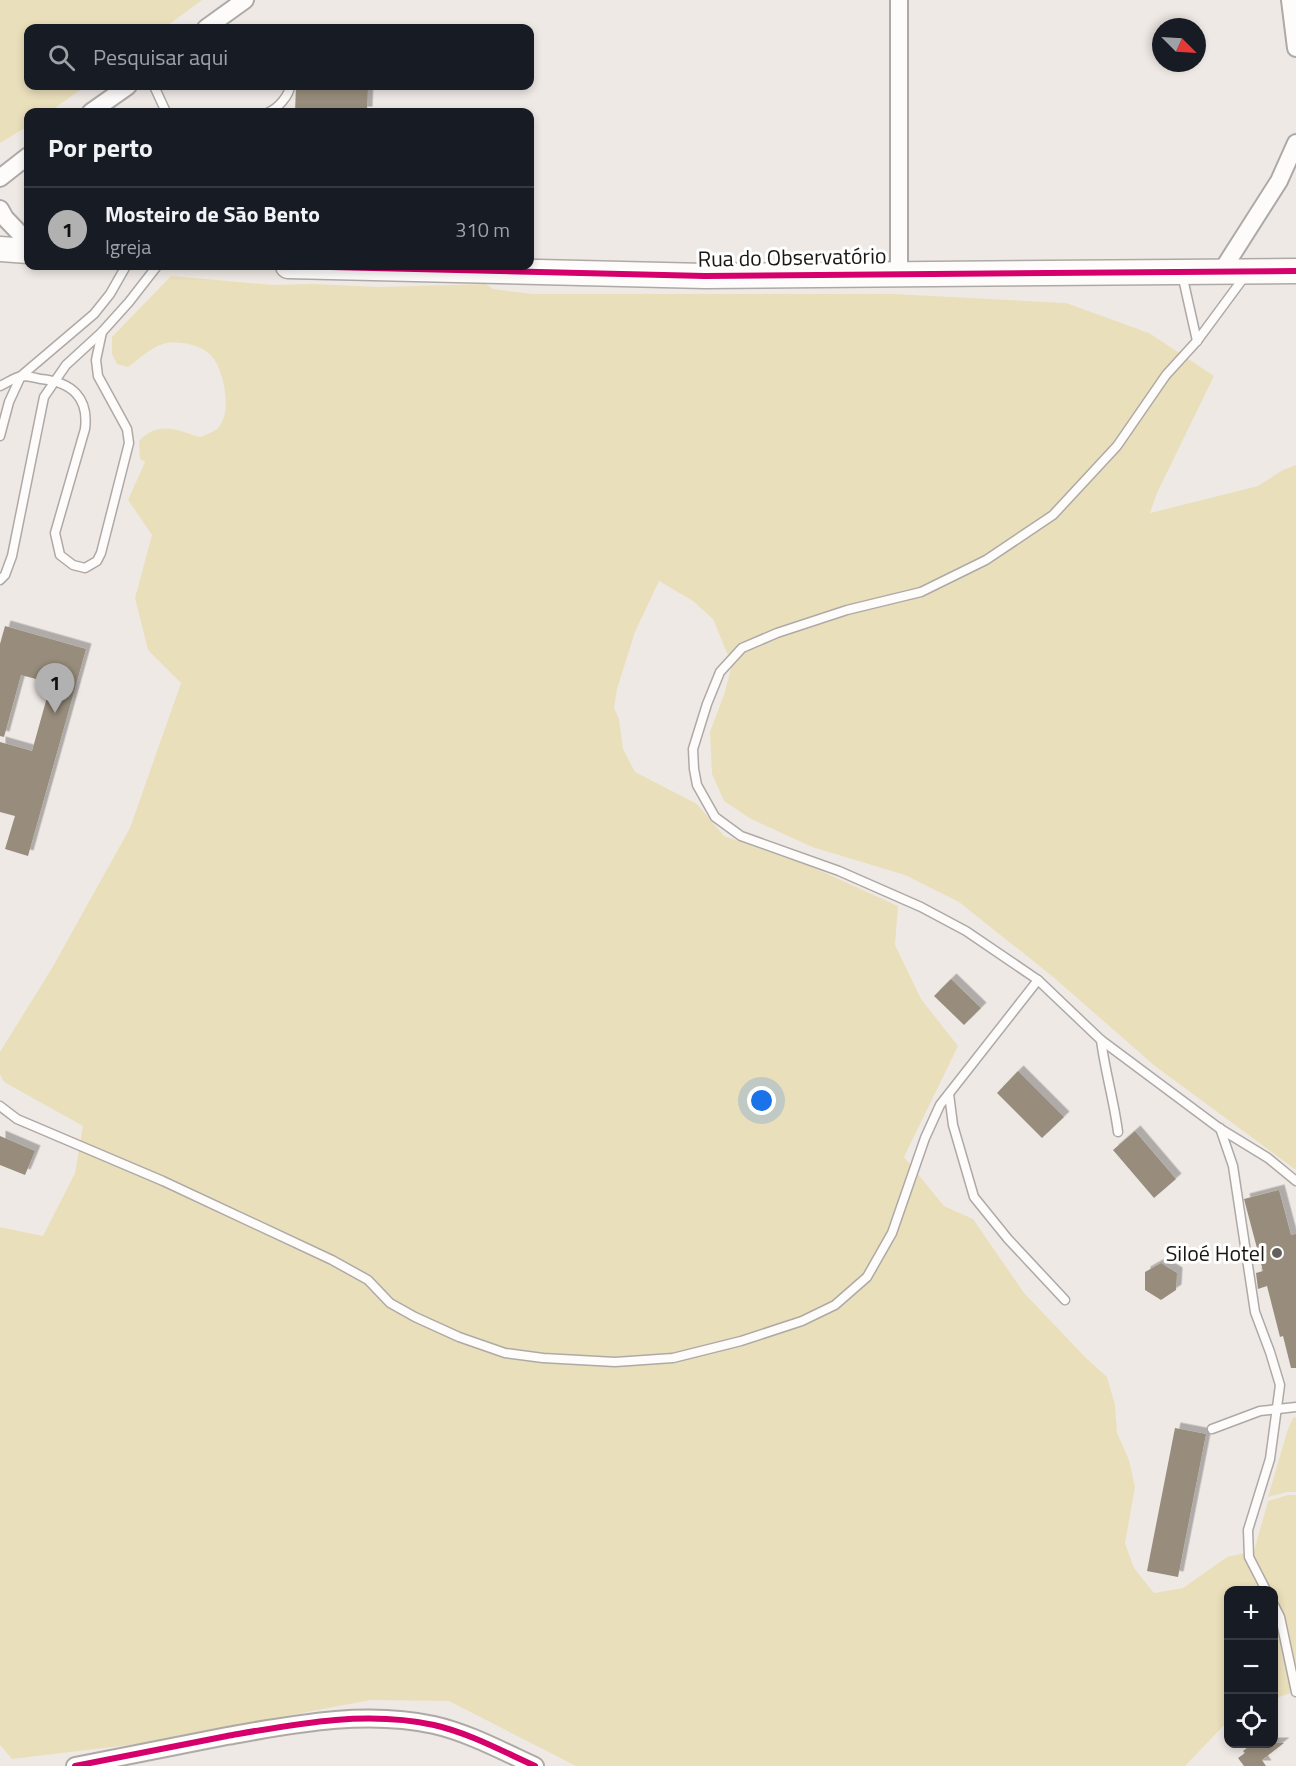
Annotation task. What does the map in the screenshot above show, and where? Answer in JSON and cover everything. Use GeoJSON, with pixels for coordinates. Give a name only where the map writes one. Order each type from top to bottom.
{"type":"FeatureCollection","features":[{"type":"Feature","properties":{"kind":"street"},"geometry":{"type":"LineString","coordinates":[[212,24],[245,0]]}},
{"type":"Feature","properties":{"kind":"street"},"geometry":{"type":"LineString","coordinates":[[899,0],[899,274]]}},
{"type":"Feature","properties":{"kind":"street"},"geometry":{"type":"LineString","coordinates":[[1290,0],[1296,48]]}},
{"type":"Feature","properties":{"kind":"street"},"geometry":{"type":"LineString","coordinates":[[97,108],[122,90]]}},
{"type":"Feature","properties":{"kind":"street"},"geometry":{"type":"LineString","coordinates":[[1221,272],[1279,181],[1296,143]]}},
{"type":"Feature","properties":{"kind":"street"},"geometry":{"type":"LineString","coordinates":[[0,178],[24,159]]}},
{"type":"Feature","properties":{"kind":"street"},"geometry":{"type":"LineString","coordinates":[[0,210],[24,238]]}},
{"type":"Feature","properties":{"kind":"street"},"geometry":{"type":"LineString","coordinates":[[0,249],[24,251]]}},
{"type":"Feature","properties":{"kind":"street","name":"Rua do Observatório"},"geometry":{"type":"LineString","coordinates":[[458,270],[705,276],[1296,271]]}},
{"type":"Feature","properties":{"kind":"street"},"geometry":{"type":"LineString","coordinates":[[75,1766],[289,1725],[348,1719],[399,1719],[435,1725],[476,1739],[535,1766]]}},
{"type":"Feature","properties":{"kind":"lane"},"geometry":{"type":"LineString","coordinates":[[156,90],[164,108]]}},
{"type":"Feature","properties":{"kind":"lane"},"geometry":{"type":"LineString","coordinates":[[276,108],[290,90]]}},
{"type":"Feature","properties":{"kind":"lane"},"geometry":{"type":"LineString","coordinates":[[0,386],[21,376],[94,314],[110,294],[124,270]]}},
{"type":"Feature","properties":{"kind":"lane"},"geometry":{"type":"LineString","coordinates":[[0,580],[5,575],[12,556],[44,397],[66,365],[102,332],[154,270]]}},
{"type":"Feature","properties":{"kind":"lane"},"geometry":{"type":"LineString","coordinates":[[1182,272],[1197,341]]}},
{"type":"Feature","properties":{"kind":"lane"},"geometry":{"type":"LineString","coordinates":[[1248,272],[1197,341],[1166,375],[1117,446],[1053,515],[986,560],[921,592],[847,610],[777,633],[742,648],[720,672],[707,704],[693,749],[694,769],[702,796],[715,817],[741,836],[839,871],[921,907],[966,931],[1038,980],[1101,1040],[1220,1128],[1268,1158],[1296,1181]]}},
{"type":"Feature","properties":{"kind":"lane"},"geometry":{"type":"LineString","coordinates":[[21,376],[55,380],[75,392],[83,402],[86,419],[55,533],[60,555],[73,565],[86,568],[97,561],[101,553],[129,443],[127,429],[98,376],[96,360],[102,332]]}},
{"type":"Feature","properties":{"kind":"lane"},"geometry":{"type":"LineString","coordinates":[[0,436],[9,402],[21,376]]}},
{"type":"Feature","properties":{"kind":"lane"},"geometry":{"type":"LineString","coordinates":[[0,1106],[17,1119],[163,1181],[332,1260],[368,1280],[390,1303],[415,1317],[459,1336],[505,1353],[543,1358],[615,1362],[673,1358],[741,1341],[802,1322],[835,1305],[867,1277],[892,1233],[925,1138],[940,1105],[1038,980]]}},
{"type":"Feature","properties":{"kind":"lane"},"geometry":{"type":"LineString","coordinates":[[1101,1040],[1118,1132]]}},
{"type":"Feature","properties":{"kind":"lane"},"geometry":{"type":"LineString","coordinates":[[949,1094],[953,1125],[974,1197],[1008,1239],[1065,1300]]}},
{"type":"Feature","properties":{"kind":"lane"},"geometry":{"type":"LineString","coordinates":[[1220,1128],[1233,1166],[1246,1263],[1256,1312],[1280,1385],[1270,1459],[1248,1530],[1249,1557],[1264,1586]]}},
{"type":"Feature","properties":{"kind":"lane"},"geometry":{"type":"LineString","coordinates":[[1212,1429],[1260,1410],[1296,1407]]}},
{"type":"Feature","properties":{"kind":"lane"},"geometry":{"type":"LineString","coordinates":[[1278,1613],[1296,1692]]}},
{"type":"Feature","properties":{"kind":"shaded area"},"geometry":{"type":"Polygon","coordinates":[[[0,0],[202,0],[169,24],[24,24],[24,90],[80,90],[55,108],[24,108],[24,128],[0,143],[0,0]]]}},
{"type":"Feature","properties":{"kind":"shaded area"},"geometry":{"type":"Polygon","coordinates":[[[171,276],[274,285],[379,287],[486,284],[493,289],[533,294],[894,294],[1066,303],[1149,333],[1214,376],[1157,493],[1150,513],[1258,486],[1283,470],[1296,465],[1296,1170],[1155,1066],[1052,976],[959,902],[905,875],[812,847],[751,819],[724,801],[712,774],[710,732],[732,665],[713,619],[693,601],[659,581],[635,632],[617,689],[614,708],[619,719],[623,749],[635,772],[697,804],[724,836],[810,866],[898,906],[895,945],[921,999],[958,1046],[904,1157],[944,1206],[973,1219],[1024,1293],[1107,1377],[1115,1405],[1117,1433],[1129,1460],[1135,1487],[1125,1543],[1134,1568],[1154,1593],[1183,1588],[1227,1557],[1254,1551],[1268,1501],[1296,1495],[1296,1691],[1278,1698],[1278,1586],[1224,1586],[1224,1725],[1185,1766],[576,1766],[449,1701],[371,1700],[137,1744],[12,1759],[0,1745],[0,1227],[43,1236],[75,1173],[83,1126],[4,1082],[0,1074],[0,1052],[52,968],[130,828],[181,683],[148,650],[135,598],[152,535],[128,500],[145,462],[140,459],[139,441],[153,431],[168,428],[200,437],[217,429],[225,414],[226,404],[224,384],[218,366],[210,354],[204,350],[190,344],[169,343],[149,351],[128,367],[117,364],[112,354],[112,337],[171,276]]]}},
{"type":"Feature","properties":{"kind":"shaded area"},"geometry":{"type":"Polygon","coordinates":[[[1296,1417],[1296,1492],[1268,1497],[1287,1432],[1293,1418],[1296,1417]]]}},
{"type":"Feature","properties":{"kind":"building"},"geometry":{"type":"Polygon","coordinates":[[[296,90],[368,90],[367,108],[295,108],[296,90]]]}},
{"type":"Feature","properties":{"kind":"building"},"geometry":{"type":"Polygon","coordinates":[[[5,626],[86,649],[28,856],[5,849],[15,816],[0,812],[0,742],[32,751],[51,683],[21,675],[4,737],[0,736],[0,644],[5,626]]]}},
{"type":"Feature","properties":{"kind":"building"},"geometry":{"type":"Polygon","coordinates":[[[951,979],[981,1008],[964,1025],[934,996],[951,979]]]}},
{"type":"Feature","properties":{"kind":"building"},"geometry":{"type":"Polygon","coordinates":[[[1018,1071],[1064,1117],[1042,1138],[997,1093],[1018,1071]]]}},
{"type":"Feature","properties":{"kind":"building"},"geometry":{"type":"Polygon","coordinates":[[[1135,1131],[1176,1179],[1154,1198],[1113,1150],[1135,1131]]]}},
{"type":"Feature","properties":{"kind":"building"},"geometry":{"type":"Polygon","coordinates":[[[0,1136],[35,1151],[25,1175],[0,1165],[0,1136]]]}},
{"type":"Feature","properties":{"kind":"building","name":"Siloé Hotel"},"geometry":{"type":"Polygon","coordinates":[[[1279,1190],[1291,1235],[1296,1234],[1296,1368],[1291,1368],[1283,1336],[1280,1337],[1267,1286],[1258,1289],[1256,1273],[1263,1271],[1244,1199],[1279,1190]]]}},
{"type":"Feature","properties":{"kind":"building"},"geometry":{"type":"Polygon","coordinates":[[[1161,1263],[1177,1273],[1176,1290],[1161,1300],[1145,1290],[1145,1272],[1161,1263]]]}},
{"type":"Feature","properties":{"kind":"building"},"geometry":{"type":"Polygon","coordinates":[[[1175,1428],[1206,1434],[1178,1577],[1147,1571],[1175,1428]]]}},
{"type":"Feature","properties":{"kind":"building"},"geometry":{"type":"Polygon","coordinates":[[[1247,1748],[1278,1748],[1262,1760],[1266,1766],[1244,1766],[1238,1758],[1245,1753],[1243,1751],[1247,1748]]]}},
{"type":"Feature","properties":{"kind":"cycle path"},"geometry":{"type":"LineString","coordinates":[[455,270],[705,276],[1296,271]]}},
{"type":"Feature","properties":{"kind":"cycle path"},"geometry":{"type":"LineString","coordinates":[[75,1766],[278,1727],[356,1719],[408,1721],[447,1728],[535,1766]]}},
{"type":"Feature","properties":{"kind":"place","name":"Mosteiro de São Bento"},"geometry":{"type":"Point","coordinates":[55,713]}},
{"type":"Feature","properties":{"kind":"place","name":"Siloé Hotel"},"geometry":{"type":"Point","coordinates":[1277,1253]}}]}
